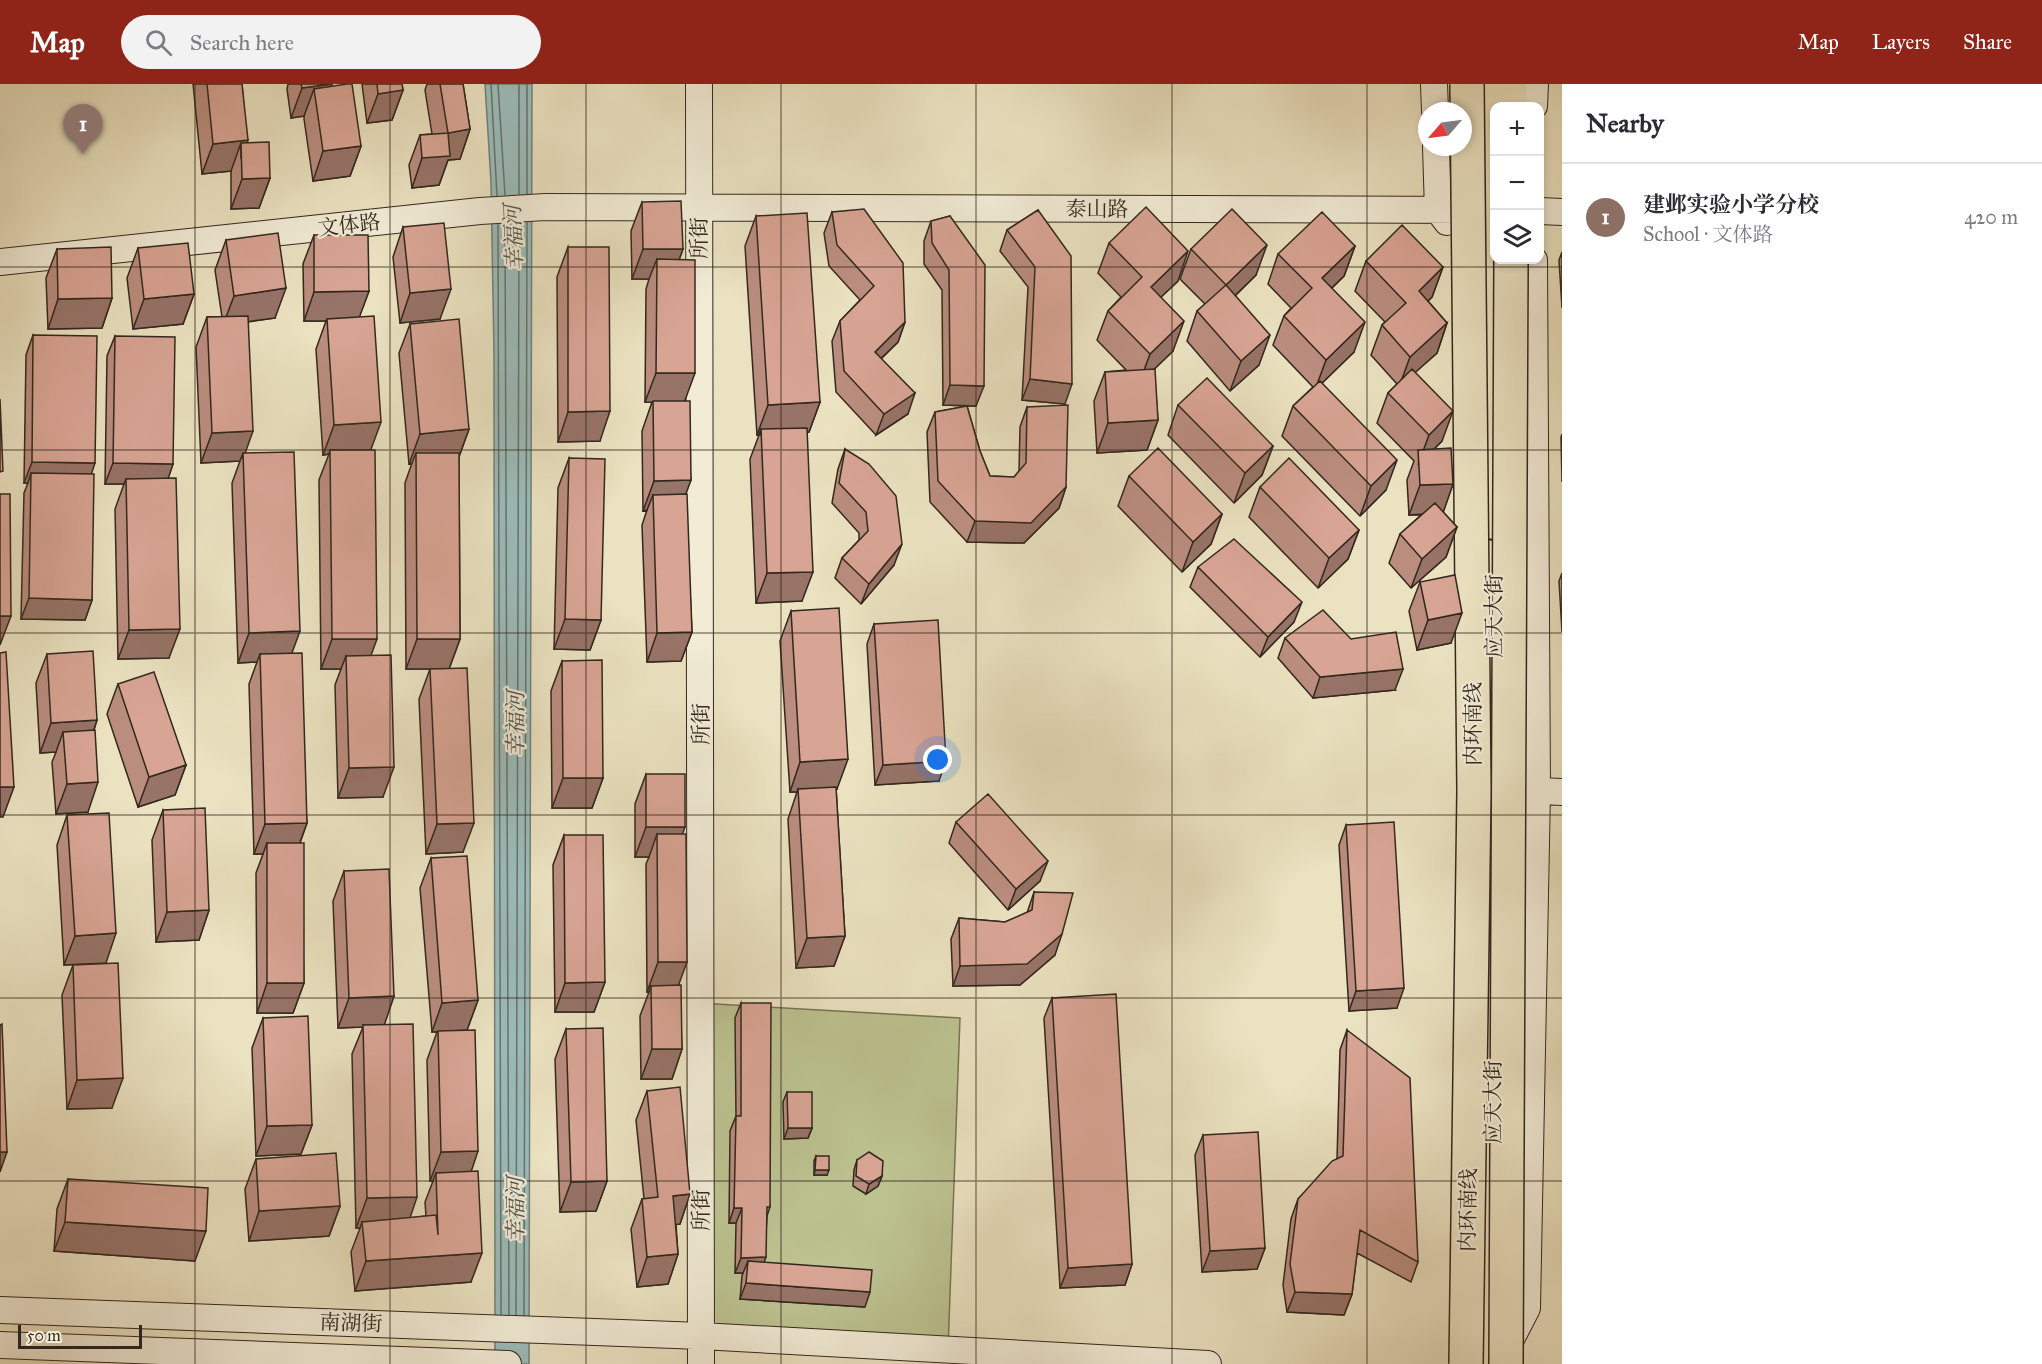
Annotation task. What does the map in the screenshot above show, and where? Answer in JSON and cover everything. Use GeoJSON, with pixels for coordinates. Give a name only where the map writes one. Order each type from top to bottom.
{"type":"FeatureCollection","features":[{"type":"Feature","properties":{"kind":"highway","name":"内环南线"},"geometry":{"type":"LineString","coordinates":[[1466,1364],[1474,791],[1467,84]]}},
{"type":"Feature","properties":{"kind":"highway"},"geometry":{"type":"LineString","coordinates":[[1510,84],[1510,102]]}},
{"type":"Feature","properties":{"kind":"highway","name":"内环南线"},"geometry":{"type":"LineString","coordinates":[[1506,1364],[1511,264]]}},
{"type":"Feature","properties":{"kind":"main road","name":"所街"},"geometry":{"type":"LineString","coordinates":[[699,84],[701,1364]]}},
{"type":"Feature","properties":{"kind":"main road"},"geometry":{"type":"LineString","coordinates":[[1434,84],[1435,102]]}},
{"type":"Feature","properties":{"kind":"main road","name":"应天大街"},"geometry":{"type":"LineString","coordinates":[[1473,84],[1488,210],[1476,261],[1490,788],[1476,1364]]}},
{"type":"Feature","properties":{"kind":"main road","name":"应天大街"},"geometry":{"type":"LineString","coordinates":[[1491,84],[1488,210],[1492,1364]]}},
{"type":"Feature","properties":{"kind":"main road"},"geometry":{"type":"LineString","coordinates":[[1534,84],[1534,102]]}},
{"type":"Feature","properties":{"kind":"main road"},"geometry":{"type":"LineString","coordinates":[[1436,156],[1438,210],[1476,261]]}},
{"type":"Feature","properties":{"kind":"main road","name":"文体路"},"geometry":{"type":"LineString","coordinates":[[0,262],[487,211],[536,208],[699,207]]}},
{"type":"Feature","properties":{"kind":"main road","name":"泰山路"},"geometry":{"type":"LineString","coordinates":[[699,207],[1488,210]]}},
{"type":"Feature","properties":{"kind":"main road"},"geometry":{"type":"LineString","coordinates":[[1544,211],[1562,212]]}},
{"type":"Feature","properties":{"kind":"main road","name":"应天大街"},"geometry":{"type":"LineString","coordinates":[[1498,1364],[1527,1308],[1549,791],[1534,264]]}},
{"type":"Feature","properties":{"kind":"main road"},"geometry":{"type":"LineString","coordinates":[[1490,788],[1549,791]]}},
{"type":"Feature","properties":{"kind":"main road","name":"应天大街"},"geometry":{"type":"LineString","coordinates":[[1451,1364],[1463,816],[1490,788]]}},
{"type":"Feature","properties":{"kind":"main road","name":"南湖街"},"geometry":{"type":"LineString","coordinates":[[0,1310],[701,1336],[1208,1364]]}},
{"type":"Feature","properties":{"kind":"main road","name":"南湖街"},"geometry":{"type":"LineString","coordinates":[[0,1345],[508,1364]]}},
{"type":"Feature","properties":{"kind":"green space"},"geometry":{"type":"Polygon","coordinates":[[[698,1003],[960,1018],[948,1350],[701,1336],[698,1003]]]}},
{"type":"Feature","properties":{"kind":"water","name":"幸福河"},"geometry":{"type":"Polygon","coordinates":[[[485,84],[532,84],[529,1364],[495,1364],[494,353],[491,182],[485,84]]]}},
{"type":"Feature","properties":{"kind":"building"},"geometry":{"type":"Polygon","coordinates":[[[207,84],[242,84],[248,140],[213,144],[207,84]]]}},
{"type":"Feature","properties":{"kind":"building"},"geometry":{"type":"Polygon","coordinates":[[[301,84],[332,84],[302,88],[301,84]]]}},
{"type":"Feature","properties":{"kind":"building"},"geometry":{"type":"Polygon","coordinates":[[[352,84],[361,146],[323,151],[314,89],[352,84]]]}},
{"type":"Feature","properties":{"kind":"building"},"geometry":{"type":"Polygon","coordinates":[[[377,84],[402,84],[403,90],[378,94],[377,84]]]}},
{"type":"Feature","properties":{"kind":"building"},"geometry":{"type":"Polygon","coordinates":[[[440,84],[463,84],[470,129],[448,133],[440,84]]]}},
{"type":"Feature","properties":{"kind":"building"},"geometry":{"type":"Polygon","coordinates":[[[448,133],[450,156],[422,158],[420,135],[448,133]]]}},
{"type":"Feature","properties":{"kind":"building"},"geometry":{"type":"Polygon","coordinates":[[[269,142],[270,178],[242,179],[241,143],[269,142]]]}},
{"type":"Feature","properties":{"kind":"building"},"geometry":{"type":"Polygon","coordinates":[[[681,201],[683,249],[643,249],[642,202],[681,201]]]}},
{"type":"Feature","properties":{"kind":"building"},"geometry":{"type":"Polygon","coordinates":[[[1146,207],[1188,251],[1151,287],[1184,321],[1150,354],[1108,311],[1142,277],[1109,243],[1146,207]]]}},
{"type":"Feature","properties":{"kind":"building"},"geometry":{"type":"Polygon","coordinates":[[[864,209],[903,263],[905,322],[875,352],[915,393],[884,414],[844,371],[840,321],[874,286],[837,245],[832,212],[864,209]]]}},
{"type":"Feature","properties":{"kind":"building"},"geometry":{"type":"Polygon","coordinates":[[[1232,209],[1267,245],[1226,285],[1191,249],[1232,209]]]}},
{"type":"Feature","properties":{"kind":"building"},"geometry":{"type":"Polygon","coordinates":[[[1038,210],[1071,256],[1072,384],[1030,379],[1035,267],[1007,230],[1038,210]]]}},
{"type":"Feature","properties":{"kind":"building"},"geometry":{"type":"Polygon","coordinates":[[[1322,212],[1355,246],[1322,278],[1365,322],[1326,360],[1284,316],[1312,288],[1278,254],[1322,212]]]}},
{"type":"Feature","properties":{"kind":"building"},"geometry":{"type":"Polygon","coordinates":[[[807,213],[820,402],[768,405],[756,216],[807,213]]]}},
{"type":"Feature","properties":{"kind":"building"},"geometry":{"type":"Polygon","coordinates":[[[950,216],[985,265],[984,386],[950,385],[949,270],[932,243],[931,221],[950,216]]]}},
{"type":"Feature","properties":{"kind":"building"},"geometry":{"type":"Polygon","coordinates":[[[444,223],[451,289],[410,293],[403,227],[444,223]]]}},
{"type":"Feature","properties":{"kind":"building"},"geometry":{"type":"Polygon","coordinates":[[[1402,225],[1443,267],[1419,291],[1447,323],[1410,357],[1382,325],[1406,303],[1366,261],[1402,225]]]}},
{"type":"Feature","properties":{"kind":"building"},"geometry":{"type":"Polygon","coordinates":[[[278,233],[286,288],[234,296],[226,240],[278,233]]]}},
{"type":"Feature","properties":{"kind":"building"},"geometry":{"type":"Polygon","coordinates":[[[314,235],[368,235],[369,291],[314,292],[314,235]]]}},
{"type":"Feature","properties":{"kind":"building"},"geometry":{"type":"Polygon","coordinates":[[[188,243],[194,294],[144,299],[138,248],[188,243]]]}},
{"type":"Feature","properties":{"kind":"building"},"geometry":{"type":"Polygon","coordinates":[[[111,247],[112,298],[58,299],[57,249],[111,247]]]}},
{"type":"Feature","properties":{"kind":"building"},"geometry":{"type":"Polygon","coordinates":[[[568,247],[609,247],[610,411],[568,412],[568,247]]]}},
{"type":"Feature","properties":{"kind":"building"},"geometry":{"type":"Polygon","coordinates":[[[657,259],[695,260],[695,373],[656,373],[657,259]]]}},
{"type":"Feature","properties":{"kind":"building"},"geometry":{"type":"Polygon","coordinates":[[[1226,285],[1270,335],[1241,361],[1197,311],[1226,285]]]}},
{"type":"Feature","properties":{"kind":"building"},"geometry":{"type":"Polygon","coordinates":[[[248,316],[253,431],[212,433],[207,317],[248,316]]]}},
{"type":"Feature","properties":{"kind":"building"},"geometry":{"type":"Polygon","coordinates":[[[374,316],[381,422],[334,425],[327,319],[374,316]]]}},
{"type":"Feature","properties":{"kind":"building"},"geometry":{"type":"Polygon","coordinates":[[[459,319],[469,429],[420,434],[410,324],[459,319]]]}},
{"type":"Feature","properties":{"kind":"building"},"geometry":{"type":"Polygon","coordinates":[[[33,335],[97,336],[95,463],[32,462],[33,335]]]}},
{"type":"Feature","properties":{"kind":"building"},"geometry":{"type":"Polygon","coordinates":[[[115,336],[175,337],[173,464],[113,463],[115,336]]]}},
{"type":"Feature","properties":{"kind":"building"},"geometry":{"type":"Polygon","coordinates":[[[1155,369],[1158,420],[1108,423],[1105,372],[1155,369]]]}},
{"type":"Feature","properties":{"kind":"building"},"geometry":{"type":"Polygon","coordinates":[[[1412,369],[1453,411],[1429,435],[1388,393],[1412,369]]]}},
{"type":"Feature","properties":{"kind":"building"},"geometry":{"type":"Polygon","coordinates":[[[1207,378],[1273,446],[1245,473],[1178,405],[1207,378]]]}},
{"type":"Feature","properties":{"kind":"building"},"geometry":{"type":"Polygon","coordinates":[[[1320,381],[1397,460],[1371,486],[1293,406],[1320,381]]]}},
{"type":"Feature","properties":{"kind":"building"},"geometry":{"type":"Polygon","coordinates":[[[0,399],[3,471],[0,472],[0,399]]]}},
{"type":"Feature","properties":{"kind":"building"},"geometry":{"type":"Polygon","coordinates":[[[653,401],[690,401],[691,480],[654,481],[653,401]]]}},
{"type":"Feature","properties":{"kind":"building"},"geometry":{"type":"Polygon","coordinates":[[[1068,405],[1066,487],[1031,523],[975,521],[938,481],[935,412],[967,406],[990,476],[1014,477],[1026,463],[1027,407],[1068,405]]]}},
{"type":"Feature","properties":{"kind":"building"},"geometry":{"type":"Polygon","coordinates":[[[807,428],[813,572],[767,573],[761,429],[807,428]]]}},
{"type":"Feature","properties":{"kind":"building"},"geometry":{"type":"Polygon","coordinates":[[[1158,448],[1222,514],[1193,542],[1129,476],[1158,448]]]}},
{"type":"Feature","properties":{"kind":"building"},"geometry":{"type":"Polygon","coordinates":[[[1451,448],[1453,484],[1420,485],[1418,450],[1451,448]]]}},
{"type":"Feature","properties":{"kind":"building"},"geometry":{"type":"Polygon","coordinates":[[[845,449],[869,464],[896,496],[902,544],[869,584],[842,558],[868,531],[866,512],[839,483],[845,449]]]}},
{"type":"Feature","properties":{"kind":"building"},"geometry":{"type":"Polygon","coordinates":[[[330,450],[375,450],[377,639],[332,639],[330,450]]]}},
{"type":"Feature","properties":{"kind":"building"},"geometry":{"type":"Polygon","coordinates":[[[294,452],[300,631],[249,633],[243,453],[294,452]]]}},
{"type":"Feature","properties":{"kind":"building"},"geometry":{"type":"Polygon","coordinates":[[[416,453],[459,453],[460,639],[417,639],[416,453]]]}},
{"type":"Feature","properties":{"kind":"building"},"geometry":{"type":"Polygon","coordinates":[[[569,458],[605,459],[601,620],[565,619],[569,458]]]}},
{"type":"Feature","properties":{"kind":"building"},"geometry":{"type":"Polygon","coordinates":[[[1289,458],[1359,530],[1329,558],[1260,487],[1289,458]]]}},
{"type":"Feature","properties":{"kind":"building"},"geometry":{"type":"Polygon","coordinates":[[[31,473],[94,474],[92,600],[29,598],[31,473]]]}},
{"type":"Feature","properties":{"kind":"building"},"geometry":{"type":"Polygon","coordinates":[[[176,478],[180,629],[129,630],[126,479],[176,478]]]}},
{"type":"Feature","properties":{"kind":"building"},"geometry":{"type":"Polygon","coordinates":[[[0,494],[10,494],[11,616],[0,616],[0,494]]]}},
{"type":"Feature","properties":{"kind":"building"},"geometry":{"type":"Polygon","coordinates":[[[687,494],[692,632],[657,633],[653,495],[687,494]]]}},
{"type":"Feature","properties":{"kind":"building"},"geometry":{"type":"Polygon","coordinates":[[[1435,503],[1457,527],[1422,559],[1400,534],[1435,503]]]}},
{"type":"Feature","properties":{"kind":"building"},"geometry":{"type":"Polygon","coordinates":[[[1234,539],[1302,602],[1268,637],[1198,567],[1234,539]]]}},
{"type":"Feature","properties":{"kind":"building"},"geometry":{"type":"Polygon","coordinates":[[[1455,575],[1462,613],[1428,620],[1420,582],[1455,575]]]}},
{"type":"Feature","properties":{"kind":"building"},"geometry":{"type":"Polygon","coordinates":[[[839,608],[848,759],[800,762],[791,611],[839,608]]]}},
{"type":"Feature","properties":{"kind":"building"},"geometry":{"type":"Polygon","coordinates":[[[1323,610],[1351,639],[1396,632],[1403,669],[1320,677],[1285,638],[1323,610]]]}},
{"type":"Feature","properties":{"kind":"building"},"geometry":{"type":"Polygon","coordinates":[[[938,620],[946,761],[883,765],[874,624],[938,620]]]}},
{"type":"Feature","properties":{"kind":"building"},"geometry":{"type":"Polygon","coordinates":[[[93,651],[97,720],[51,723],[47,654],[93,651]]]}},
{"type":"Feature","properties":{"kind":"building"},"geometry":{"type":"Polygon","coordinates":[[[6,652],[14,787],[0,787],[0,653],[6,652]]]}},
{"type":"Feature","properties":{"kind":"building"},"geometry":{"type":"Polygon","coordinates":[[[302,653],[307,823],[265,824],[260,654],[302,653]]]}},
{"type":"Feature","properties":{"kind":"building"},"geometry":{"type":"Polygon","coordinates":[[[391,655],[394,767],[349,768],[346,656],[391,655]]]}},
{"type":"Feature","properties":{"kind":"building"},"geometry":{"type":"Polygon","coordinates":[[[602,660],[603,778],[563,778],[562,661],[602,660]]]}},
{"type":"Feature","properties":{"kind":"building"},"geometry":{"type":"Polygon","coordinates":[[[467,668],[474,823],[437,824],[430,669],[467,668]]]}},
{"type":"Feature","properties":{"kind":"building"},"geometry":{"type":"Polygon","coordinates":[[[154,672],[186,765],[149,777],[118,684],[154,672]]]}},
{"type":"Feature","properties":{"kind":"building"},"geometry":{"type":"Polygon","coordinates":[[[95,730],[98,782],[67,784],[63,732],[95,730]]]}},
{"type":"Feature","properties":{"kind":"building"},"geometry":{"type":"Polygon","coordinates":[[[646,774],[685,774],[685,827],[646,827],[646,774]]]}},
{"type":"Feature","properties":{"kind":"building"},"geometry":{"type":"Polygon","coordinates":[[[836,787],[845,936],[807,938],[798,789],[836,787]]]}},
{"type":"Feature","properties":{"kind":"building"},"geometry":{"type":"Polygon","coordinates":[[[988,794],[1048,861],[1016,889],[956,822],[988,794]]]}},
{"type":"Feature","properties":{"kind":"building"},"geometry":{"type":"Polygon","coordinates":[[[205,808],[209,910],[167,912],[163,810],[205,808]]]}},
{"type":"Feature","properties":{"kind":"building"},"geometry":{"type":"Polygon","coordinates":[[[109,813],[116,933],[75,936],[67,815],[109,813]]]}},
{"type":"Feature","properties":{"kind":"building"},"geometry":{"type":"Polygon","coordinates":[[[1394,822],[1404,988],[1356,991],[1346,825],[1394,822]]]}},
{"type":"Feature","properties":{"kind":"building"},"geometry":{"type":"Polygon","coordinates":[[[657,834],[686,834],[687,962],[658,962],[657,834]]]}},
{"type":"Feature","properties":{"kind":"building"},"geometry":{"type":"Polygon","coordinates":[[[564,835],[603,835],[605,982],[565,983],[564,835]]]}},
{"type":"Feature","properties":{"kind":"building"},"geometry":{"type":"Polygon","coordinates":[[[267,843],[304,843],[304,983],[267,983],[267,843]]]}},
{"type":"Feature","properties":{"kind":"building"},"geometry":{"type":"Polygon","coordinates":[[[467,856],[478,1000],[442,1003],[431,858],[467,856]]]}},
{"type":"Feature","properties":{"kind":"building"},"geometry":{"type":"Polygon","coordinates":[[[389,869],[394,996],[349,998],[344,871],[389,869]]]}},
{"type":"Feature","properties":{"kind":"building"},"geometry":{"type":"Polygon","coordinates":[[[1034,892],[1073,893],[1062,934],[1027,964],[960,966],[959,918],[1005,922],[1032,910],[1034,892]]]}},
{"type":"Feature","properties":{"kind":"building"},"geometry":{"type":"Polygon","coordinates":[[[118,963],[123,1078],[77,1080],[73,965],[118,963]]]}},
{"type":"Feature","properties":{"kind":"building"},"geometry":{"type":"Polygon","coordinates":[[[681,985],[682,1049],[652,1049],[651,986],[681,985]]]}},
{"type":"Feature","properties":{"kind":"building"},"geometry":{"type":"Polygon","coordinates":[[[1116,994],[1132,1264],[1068,1268],[1052,998],[1116,994]]]}},
{"type":"Feature","properties":{"kind":"building"},"geometry":{"type":"Polygon","coordinates":[[[741,1003],[771,1003],[770,1207],[767,1207],[766,1257],[741,1258],[742,1208],[734,1208],[736,1116],[741,1116],[741,1003]]]}},
{"type":"Feature","properties":{"kind":"building"},"geometry":{"type":"Polygon","coordinates":[[[308,1016],[312,1125],[267,1126],[263,1018],[308,1016]]]}},
{"type":"Feature","properties":{"kind":"building"},"geometry":{"type":"Polygon","coordinates":[[[2,1024],[7,1152],[0,1152],[0,1025],[2,1024]]]}},
{"type":"Feature","properties":{"kind":"building"},"geometry":{"type":"Polygon","coordinates":[[[413,1024],[417,1197],[367,1198],[363,1025],[413,1024]]]}},
{"type":"Feature","properties":{"kind":"building"},"geometry":{"type":"Polygon","coordinates":[[[603,1028],[607,1181],[571,1182],[566,1029],[603,1028]]]}},
{"type":"Feature","properties":{"kind":"building"},"geometry":{"type":"Polygon","coordinates":[[[475,1030],[478,1151],[441,1152],[438,1031],[475,1030]]]}},
{"type":"Feature","properties":{"kind":"building"},"geometry":{"type":"Polygon","coordinates":[[[1347,1030],[1410,1078],[1418,1262],[1360,1230],[1352,1294],[1295,1292],[1290,1264],[1298,1199],[1332,1161],[1343,1156],[1347,1030]]]}},
{"type":"Feature","properties":{"kind":"building"},"geometry":{"type":"Polygon","coordinates":[[[680,1087],[690,1194],[673,1196],[678,1254],[647,1257],[642,1199],[658,1197],[647,1091],[680,1087]]]}},
{"type":"Feature","properties":{"kind":"building"},"geometry":{"type":"Polygon","coordinates":[[[787,1092],[812,1092],[812,1128],[788,1128],[787,1092]]]}},
{"type":"Feature","properties":{"kind":"building"},"geometry":{"type":"Polygon","coordinates":[[[1258,1132],[1265,1248],[1210,1251],[1203,1135],[1258,1132]]]}},
{"type":"Feature","properties":{"kind":"building"},"geometry":{"type":"Polygon","coordinates":[[[869,1152],[883,1161],[882,1176],[869,1184],[856,1176],[857,1160],[869,1152]]]}},
{"type":"Feature","properties":{"kind":"building"},"geometry":{"type":"Polygon","coordinates":[[[336,1153],[340,1206],[259,1211],[256,1159],[336,1153]]]}},
{"type":"Feature","properties":{"kind":"building"},"geometry":{"type":"Polygon","coordinates":[[[816,1156],[829,1156],[829,1170],[815,1170],[816,1156]]]}},
{"type":"Feature","properties":{"kind":"building"},"geometry":{"type":"Polygon","coordinates":[[[478,1171],[482,1253],[366,1261],[362,1222],[436,1215],[438,1235],[436,1173],[478,1171]]]}},
{"type":"Feature","properties":{"kind":"building"},"geometry":{"type":"Polygon","coordinates":[[[68,1179],[208,1188],[206,1231],[65,1222],[68,1179]]]}},
{"type":"Feature","properties":{"kind":"building"},"geometry":{"type":"Polygon","coordinates":[[[748,1261],[872,1270],[870,1292],[746,1283],[748,1261]]]}},
{"type":"Feature","properties":{"kind":"place","name":"建邺实验小学分校"},"geometry":{"type":"Point","coordinates":[83,154]}}]}
